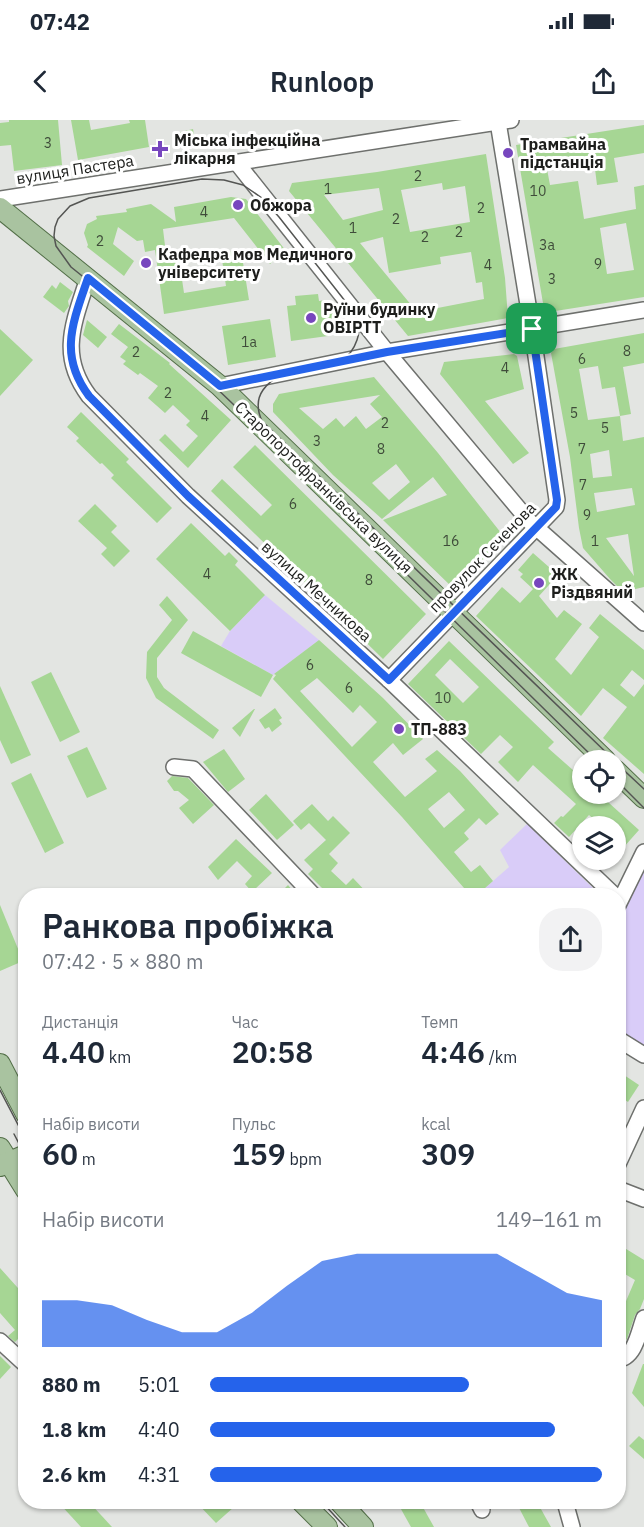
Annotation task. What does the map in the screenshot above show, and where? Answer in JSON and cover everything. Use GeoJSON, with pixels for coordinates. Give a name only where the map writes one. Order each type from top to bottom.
{"type":"FeatureCollection","features":[{"type":"Feature","properties":{"kind":"main road","name":"Старопортофранківська вулиця"},"geometry":{"type":"LineString","coordinates":[[0,208],[220,386],[595,750]]}},
{"type":"Feature","properties":{"kind":"main road"},"geometry":{"type":"LineString","coordinates":[[626,781],[644,798]]}},
{"type":"Feature","properties":{"kind":"main road"},"geometry":{"type":"LineString","coordinates":[[0,1064],[18,1099]]}},
{"type":"Feature","properties":{"kind":"main road"},"geometry":{"type":"LineString","coordinates":[[8,1158],[18,1176]]}},
{"type":"Feature","properties":{"kind":"main road"},"geometry":{"type":"LineString","coordinates":[[309,1509],[327,1527]]}},
{"type":"Feature","properties":{"kind":"main road"},"geometry":{"type":"LineString","coordinates":[[346,1509],[363,1527]]}},
{"type":"Feature","properties":{"kind":"street","name":"вулиця Пастера"},"geometry":{"type":"LineString","coordinates":[[0,199],[505,121]]}},
{"type":"Feature","properties":{"kind":"street","name":"провулок Сєченова"},"geometry":{"type":"LineString","coordinates":[[389,680],[556,507],[557,500],[505,121]]}},
{"type":"Feature","properties":{"kind":"street"},"geometry":{"type":"LineString","coordinates":[[237,163],[387,352],[537,529],[641,618]]}},
{"type":"Feature","properties":{"kind":"street","name":"вулиця Мечникова"},"geometry":{"type":"LineString","coordinates":[[88,278],[71,335],[70,349],[73,371],[89,396],[188,496],[389,680],[606,888]]}},
{"type":"Feature","properties":{"kind":"street"},"geometry":{"type":"LineString","coordinates":[[220,386],[387,352],[644,310]]}},
{"type":"Feature","properties":{"kind":"street"},"geometry":{"type":"LineString","coordinates":[[174,766],[193,769],[306,888]]}},
{"type":"Feature","properties":{"kind":"street"},"geometry":{"type":"LineString","coordinates":[[624,888],[644,852]]}},
{"type":"Feature","properties":{"kind":"street"},"geometry":{"type":"LineString","coordinates":[[626,1044],[644,1055]]}},
{"type":"Feature","properties":{"kind":"street"},"geometry":{"type":"LineString","coordinates":[[626,1147],[644,1108]]}},
{"type":"Feature","properties":{"kind":"street"},"geometry":{"type":"LineString","coordinates":[[626,1192],[644,1199]]}},
{"type":"Feature","properties":{"kind":"street"},"geometry":{"type":"LineString","coordinates":[[626,1356],[630,1353],[644,1318]]}},
{"type":"Feature","properties":{"kind":"street"},"geometry":{"type":"LineString","coordinates":[[0,1341],[18,1358]]}},
{"type":"Feature","properties":{"kind":"street"},"geometry":{"type":"LineString","coordinates":[[567,1509],[572,1527]]}},
{"type":"Feature","properties":{"kind":"shaded area"},"geometry":{"type":"Polygon","coordinates":[[[265,595],[319,640],[273,675],[221,646],[230,631],[265,595]]]}},
{"type":"Feature","properties":{"kind":"shaded area"},"geometry":{"type":"Polygon","coordinates":[[[527,824],[593,888],[485,888],[509,867],[500,850],[527,824]]]}},
{"type":"Feature","properties":{"kind":"shaded area"},"geometry":{"type":"Polygon","coordinates":[[[644,852],[644,1055],[626,1044],[626,889],[644,852]]]}},
{"type":"Feature","properties":{"kind":"building"},"geometry":{"type":"Polygon","coordinates":[[[9,120],[58,120],[62,165],[14,171],[11,145],[0,146],[0,123],[9,122],[9,120]]]}},
{"type":"Feature","properties":{"kind":"building"},"geometry":{"type":"Polygon","coordinates":[[[71,120],[89,120],[91,130],[130,123],[129,120],[145,120],[149,147],[78,160],[71,120]]]}},
{"type":"Feature","properties":{"kind":"building"},"geometry":{"type":"Polygon","coordinates":[[[644,125],[644,153],[614,158],[618,182],[597,185],[594,161],[547,169],[550,185],[578,181],[584,219],[636,209],[634,187],[644,185],[644,297],[549,312],[544,309],[516,145],[644,125]],[[626,223],[600,228],[607,274],[634,270],[626,223]]]}},
{"type":"Feature","properties":{"kind":"building"},"geometry":{"type":"Polygon","coordinates":[[[193,129],[195,141],[179,144],[177,133],[193,129]]]}},
{"type":"Feature","properties":{"kind":"building"},"geometry":{"type":"Polygon","coordinates":[[[486,154],[505,278],[508,318],[408,336],[289,191],[292,183],[486,154]],[[442,183],[401,190],[410,232],[470,222],[465,186],[443,190],[442,183]],[[379,188],[324,195],[343,220],[383,210],[379,188]],[[383,237],[360,243],[417,312],[484,299],[482,282],[476,283],[471,252],[440,257],[441,264],[389,273],[383,237]]]}},
{"type":"Feature","properties":{"kind":"building"},"geometry":{"type":"Polygon","coordinates":[[[231,197],[246,199],[286,251],[270,264],[234,218],[163,229],[166,254],[178,252],[184,293],[226,286],[221,253],[241,250],[249,300],[164,314],[155,250],[145,252],[143,240],[137,241],[118,227],[113,244],[134,261],[124,276],[87,247],[84,233],[87,224],[97,219],[96,216],[127,212],[126,209],[151,204],[176,222],[174,207],[231,197]]]}},
{"type":"Feature","properties":{"kind":"building"},"geometry":{"type":"Polygon","coordinates":[[[60,282],[73,292],[68,301],[69,306],[64,313],[43,297],[52,285],[56,289],[60,282]]]}},
{"type":"Feature","properties":{"kind":"building","name":"Руїни будинку ОВІРТТ"},"geometry":{"type":"Polygon","coordinates":[[[318,294],[319,301],[326,300],[327,312],[332,311],[334,324],[327,325],[328,336],[291,341],[287,306],[296,305],[295,296],[318,294]]]}},
{"type":"Feature","properties":{"kind":"building"},"geometry":{"type":"Polygon","coordinates":[[[270,319],[276,357],[228,365],[222,326],[270,319]]]}},
{"type":"Feature","properties":{"kind":"building"},"geometry":{"type":"Polygon","coordinates":[[[87,320],[107,337],[98,348],[83,335],[87,320]]]}},
{"type":"Feature","properties":{"kind":"building"},"geometry":{"type":"Polygon","coordinates":[[[119,324],[170,363],[231,420],[188,468],[159,440],[165,434],[183,452],[198,436],[186,425],[190,421],[173,405],[165,413],[148,398],[158,386],[123,364],[126,361],[120,357],[128,347],[111,334],[119,324]]]}},
{"type":"Feature","properties":{"kind":"building"},"geometry":{"type":"Polygon","coordinates":[[[0,329],[33,360],[0,396],[0,329]]]}},
{"type":"Feature","properties":{"kind":"building"},"geometry":{"type":"Polygon","coordinates":[[[644,333],[644,363],[623,367],[631,414],[620,416],[623,441],[644,437],[644,587],[621,590],[583,548],[570,457],[551,353],[554,349],[644,333]],[[598,366],[579,369],[588,420],[620,416],[615,387],[602,389],[598,366]],[[609,450],[590,454],[593,478],[612,476],[609,450]],[[632,488],[594,493],[597,512],[635,505],[632,488]],[[628,534],[606,538],[634,576],[628,534]]]}},
{"type":"Feature","properties":{"kind":"building"},"geometry":{"type":"Polygon","coordinates":[[[514,354],[517,356],[524,389],[485,401],[529,453],[513,464],[440,374],[444,362],[514,354]]]}},
{"type":"Feature","properties":{"kind":"building"},"geometry":{"type":"Polygon","coordinates":[[[374,377],[505,538],[454,589],[383,520],[447,495],[433,477],[382,519],[333,475],[273,412],[273,404],[279,394],[374,377]],[[380,395],[299,408],[323,429],[336,418],[344,427],[356,416],[366,429],[382,417],[370,404],[380,395]],[[396,464],[372,483],[389,500],[410,482],[396,464]]]}},
{"type":"Feature","properties":{"kind":"building"},"geometry":{"type":"Polygon","coordinates":[[[81,412],[129,459],[126,462],[172,508],[157,523],[111,478],[114,475],[76,441],[79,438],[67,427],[81,412]]]}},
{"type":"Feature","properties":{"kind":"building"},"geometry":{"type":"Polygon","coordinates":[[[255,445],[426,614],[383,659],[211,491],[222,479],[261,516],[272,505],[233,467],[255,445]]]}},
{"type":"Feature","properties":{"kind":"building"},"geometry":{"type":"Polygon","coordinates":[[[95,504],[117,526],[111,532],[130,551],[114,567],[101,554],[107,548],[78,521],[95,504]]]}},
{"type":"Feature","properties":{"kind":"building"},"geometry":{"type":"Polygon","coordinates":[[[191,523],[225,556],[229,552],[238,561],[235,565],[265,595],[230,631],[156,559],[191,523]]]}},
{"type":"Feature","properties":{"kind":"building"},"geometry":{"type":"Polygon","coordinates":[[[533,553],[558,575],[539,596],[557,618],[564,610],[582,624],[555,659],[571,675],[599,637],[589,628],[600,614],[644,650],[644,680],[632,670],[620,685],[634,697],[644,684],[644,774],[626,758],[626,750],[617,750],[603,738],[627,707],[603,688],[581,716],[476,616],[502,587],[520,603],[533,589],[520,577],[523,574],[518,570],[533,553]]]}},
{"type":"Feature","properties":{"kind":"building"},"geometry":{"type":"Polygon","coordinates":[[[167,596],[188,620],[157,658],[157,677],[164,688],[219,730],[213,739],[156,698],[146,678],[147,652],[172,620],[159,605],[167,596]]]}},
{"type":"Feature","properties":{"kind":"building"},"geometry":{"type":"Polygon","coordinates":[[[193,631],[273,675],[261,697],[181,653],[193,631]]]}},
{"type":"Feature","properties":{"kind":"building"},"geometry":{"type":"Polygon","coordinates":[[[319,640],[383,698],[423,739],[403,755],[393,743],[373,762],[405,797],[437,771],[425,759],[437,750],[460,771],[499,814],[486,825],[479,818],[464,833],[469,839],[454,852],[471,872],[480,865],[493,881],[485,888],[464,888],[402,817],[273,679],[276,675],[274,674],[319,640]],[[317,678],[300,691],[352,747],[377,722],[360,705],[353,713],[317,678]],[[449,792],[428,809],[444,828],[465,810],[449,792]]]}},
{"type":"Feature","properties":{"kind":"building"},"geometry":{"type":"Polygon","coordinates":[[[449,641],[554,742],[548,748],[572,769],[572,800],[533,765],[518,782],[498,762],[513,747],[500,735],[481,754],[408,684],[449,641]],[[450,659],[435,675],[463,703],[479,687],[450,659]]]}},
{"type":"Feature","properties":{"kind":"building"},"geometry":{"type":"Polygon","coordinates":[[[51,672],[80,732],[60,742],[31,682],[51,672]]]}},
{"type":"Feature","properties":{"kind":"building"},"geometry":{"type":"Polygon","coordinates":[[[0,686],[31,755],[11,764],[0,740],[0,686]]]}},
{"type":"Feature","properties":{"kind":"building"},"geometry":{"type":"Polygon","coordinates":[[[275,708],[282,718],[279,720],[282,724],[272,732],[269,727],[265,729],[259,720],[275,708]]]}},
{"type":"Feature","properties":{"kind":"building"},"geometry":{"type":"Polygon","coordinates":[[[255,709],[240,737],[232,728],[255,709]]]}},
{"type":"Feature","properties":{"kind":"building"},"geometry":{"type":"Polygon","coordinates":[[[87,747],[107,789],[87,798],[67,756],[87,747]]]}},
{"type":"Feature","properties":{"kind":"building"},"geometry":{"type":"Polygon","coordinates":[[[224,749],[245,779],[228,792],[203,762],[224,749]]]}},
{"type":"Feature","properties":{"kind":"building"},"geometry":{"type":"Polygon","coordinates":[[[31,773],[64,843],[45,853],[11,783],[31,773]]]}},
{"type":"Feature","properties":{"kind":"building"},"geometry":{"type":"Polygon","coordinates":[[[172,776],[188,778],[214,805],[193,824],[179,808],[189,800],[178,791],[174,791],[167,781],[172,776]]]}},
{"type":"Feature","properties":{"kind":"building"},"geometry":{"type":"Polygon","coordinates":[[[266,794],[294,825],[277,840],[249,810],[266,794]]]}},
{"type":"Feature","properties":{"kind":"building"},"geometry":{"type":"Polygon","coordinates":[[[312,804],[328,821],[333,816],[350,833],[329,854],[338,863],[331,871],[346,885],[353,878],[362,888],[322,888],[308,874],[313,869],[304,860],[326,840],[309,823],[301,830],[293,821],[312,804]]]}},
{"type":"Feature","properties":{"kind":"building"},"geometry":{"type":"Polygon","coordinates":[[[576,804],[610,804],[623,816],[572,816],[572,834],[569,837],[554,823],[561,816],[563,817],[576,804]]]}},
{"type":"Feature","properties":{"kind":"building"},"geometry":{"type":"Polygon","coordinates":[[[626,818],[639,830],[626,845],[626,818]]]}},
{"type":"Feature","properties":{"kind":"building"},"geometry":{"type":"Polygon","coordinates":[[[236,839],[272,873],[256,888],[248,888],[245,884],[252,876],[237,861],[218,880],[208,867],[236,839]]]}},
{"type":"Feature","properties":{"kind":"building"},"geometry":{"type":"Polygon","coordinates":[[[0,905],[18,949],[18,963],[0,971],[0,905]]]}},
{"type":"Feature","properties":{"kind":"building"},"geometry":{"type":"Polygon","coordinates":[[[626,1076],[639,1085],[628,1102],[626,1101],[626,1076]]]}},
{"type":"Feature","properties":{"kind":"building"},"geometry":{"type":"Polygon","coordinates":[[[626,1249],[644,1260],[644,1299],[635,1315],[626,1340],[626,1301],[635,1280],[626,1275],[626,1249]]]}},
{"type":"Feature","properties":{"kind":"building"},"geometry":{"type":"Polygon","coordinates":[[[0,1268],[18,1288],[18,1339],[15,1342],[8,1336],[15,1330],[0,1313],[0,1268]]]}},
{"type":"Feature","properties":{"kind":"building"},"geometry":{"type":"Polygon","coordinates":[[[0,1356],[11,1367],[0,1379],[0,1356]]]}},
{"type":"Feature","properties":{"kind":"building"},"geometry":{"type":"Polygon","coordinates":[[[644,1364],[644,1407],[632,1393],[644,1364]]]}},
{"type":"Feature","properties":{"kind":"building"},"geometry":{"type":"Polygon","coordinates":[[[639,1436],[644,1440],[644,1459],[629,1446],[639,1436]]]}},
{"type":"Feature","properties":{"kind":"building"},"geometry":{"type":"Polygon","coordinates":[[[64,1509],[95,1509],[112,1527],[81,1527],[64,1509]]]}},
{"type":"Feature","properties":{"kind":"building"},"geometry":{"type":"Polygon","coordinates":[[[203,1509],[232,1509],[216,1523],[203,1509]]]}},
{"type":"Feature","properties":{"kind":"building"},"geometry":{"type":"Polygon","coordinates":[[[401,1509],[424,1509],[434,1527],[411,1527],[401,1509]]]}},
{"type":"Feature","properties":{"kind":"building"},"geometry":{"type":"Polygon","coordinates":[[[520,1509],[541,1509],[551,1527],[529,1527],[520,1509]]]}},
{"type":"Feature","properties":{"kind":"tram line"},"geometry":{"type":"LineString","coordinates":[[586,750],[189,362],[71,267],[56,246],[54,236],[58,219],[70,206],[89,198],[202,179],[224,180],[243,185],[262,198],[349,306],[359,326],[357,340],[352,350],[340,362],[320,369],[289,373],[270,382],[258,401],[262,421],[604,750]]}},
{"type":"Feature","properties":{"kind":"tram line"},"geometry":{"type":"LineString","coordinates":[[626,772],[644,789]]}},
{"type":"Feature","properties":{"kind":"tram line"},"geometry":{"type":"LineString","coordinates":[[626,790],[644,808]]}},
{"type":"Feature","properties":{"kind":"tram line"},"geometry":{"type":"LineString","coordinates":[[0,1090],[18,1125]]}},
{"type":"Feature","properties":{"kind":"tram line"},"geometry":{"type":"LineString","coordinates":[[14,1134],[18,1142]]}},
{"type":"Feature","properties":{"kind":"tram line"},"geometry":{"type":"LineString","coordinates":[[328,1509],[345,1527]]}},
{"type":"Feature","properties":{"kind":"place","name":"Міська інфекційна лікарня"},"geometry":{"type":"Point","coordinates":[160,149]}},
{"type":"Feature","properties":{"kind":"place","name":"Трамвайна підстанція"},"geometry":{"type":"Point","coordinates":[508,153]}},
{"type":"Feature","properties":{"kind":"place","name":"Обжора"},"geometry":{"type":"Point","coordinates":[238,205]}},
{"type":"Feature","properties":{"kind":"place","name":"Кафедра мов Медичного університету"},"geometry":{"type":"Point","coordinates":[146,263]}},
{"type":"Feature","properties":{"kind":"place","name":"Руїни будинку ОВІРТТ"},"geometry":{"type":"Point","coordinates":[311,318]}},
{"type":"Feature","properties":{"kind":"place","name":"ЖК Різдвяний"},"geometry":{"type":"Point","coordinates":[539,583]}},
{"type":"Feature","properties":{"kind":"place","name":"ТП-883"},"geometry":{"type":"Point","coordinates":[399,729]}},
{"type":"Feature","properties":{"kind":"route"},"geometry":{"type":"LineString","coordinates":[[88,278],[220,386],[387,352],[532,329],[557,500],[556,507],[389,680],[188,496],[89,396],[73,371],[70,349],[71,335],[88,278]]}}]}
